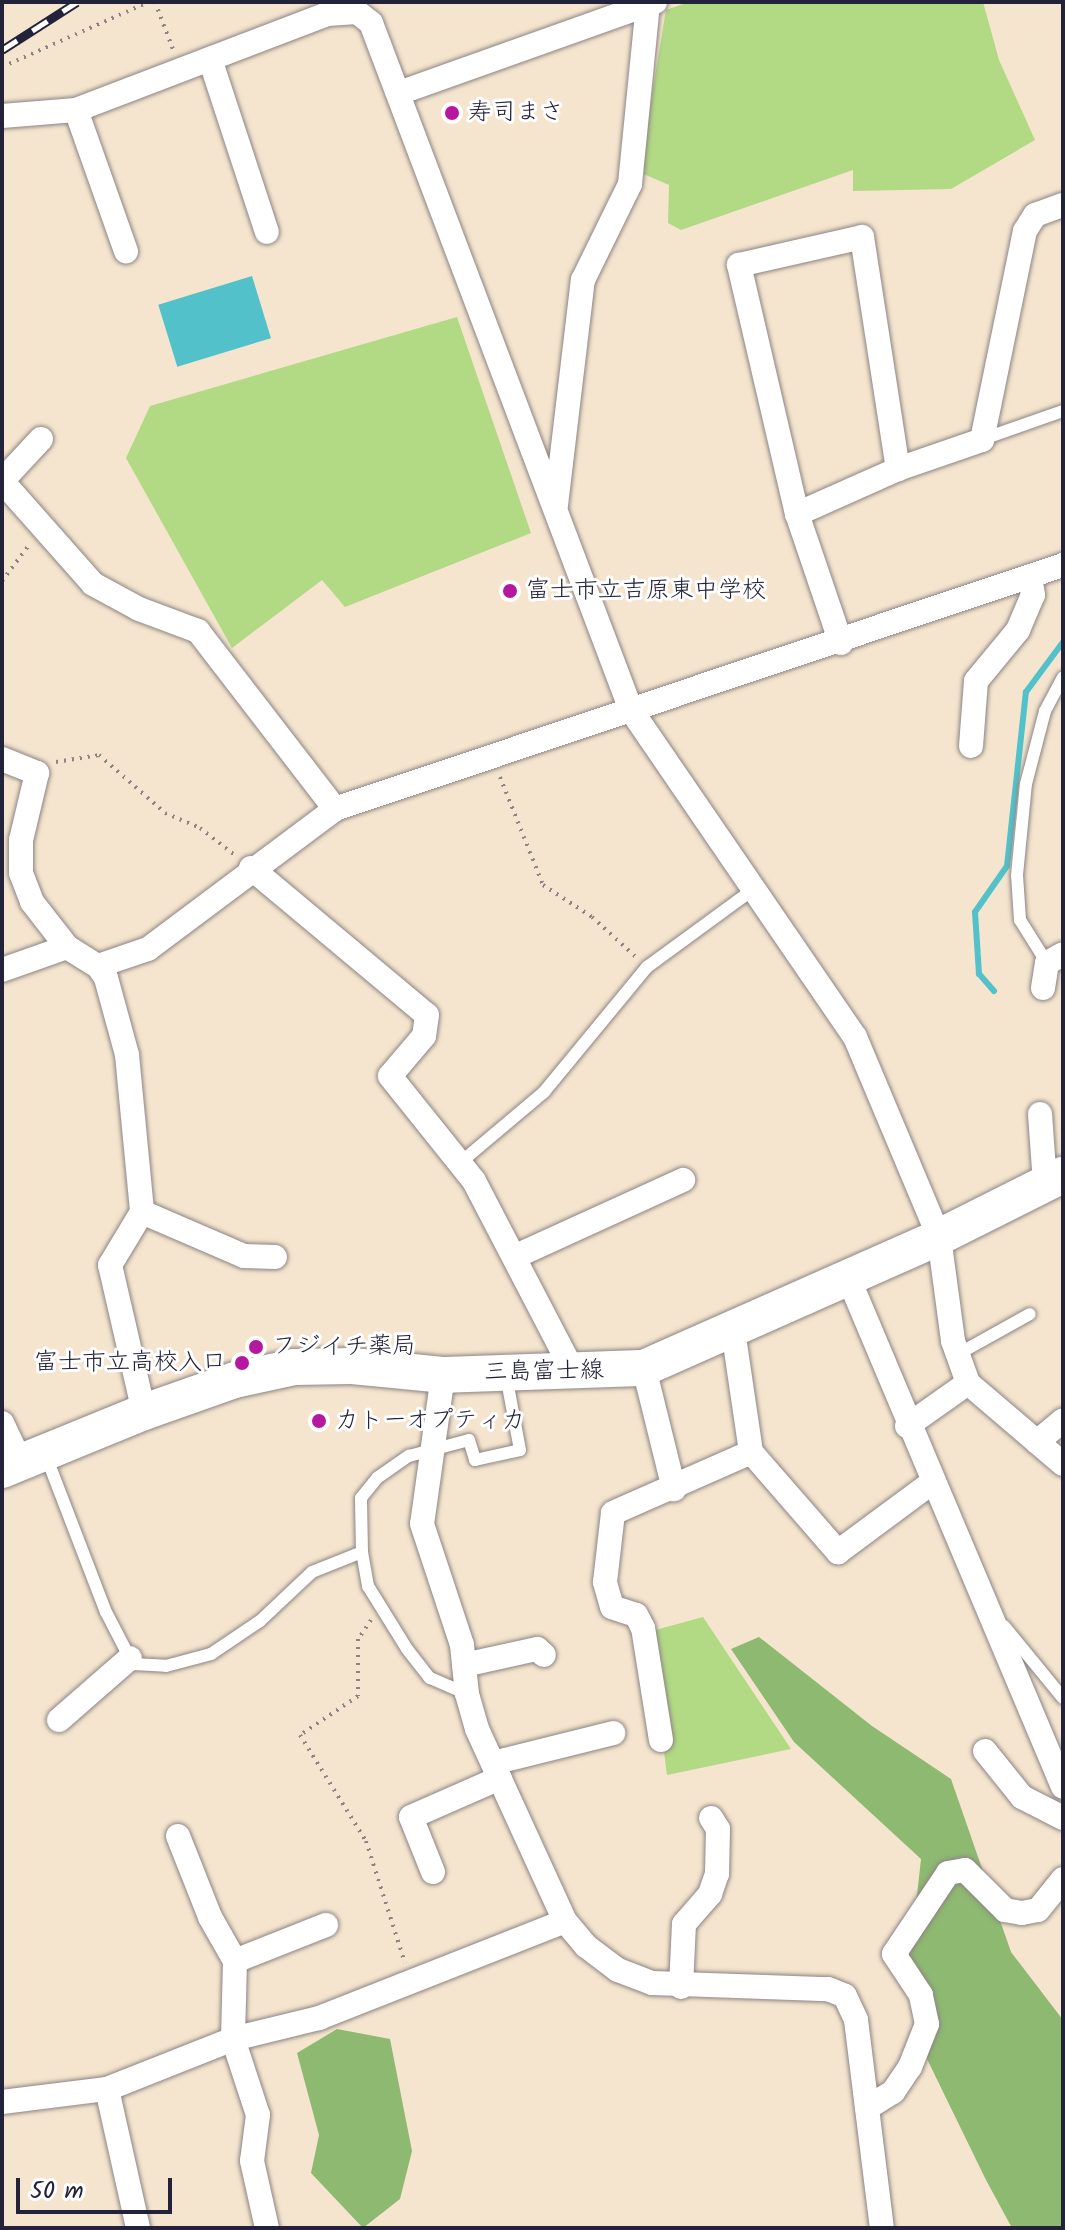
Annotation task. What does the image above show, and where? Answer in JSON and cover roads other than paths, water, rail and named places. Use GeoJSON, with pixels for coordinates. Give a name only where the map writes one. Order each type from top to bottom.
{"type":"FeatureCollection","features":[{"type":"Feature","properties":{"kind":"main road","name":"三島富士線"},"geometry":{"type":"LineString","coordinates":[[22,1461],[144,1412],[235,1380],[294,1367],[352,1366],[443,1375],[644,1368],[732,1324],[939,1237],[1054,1180]]}},
{"type":"Feature","properties":{"kind":"street"},"geometry":{"type":"LineString","coordinates":[[399,93],[652,3],[630,184],[583,280],[556,509]]}},
{"type":"Feature","properties":{"kind":"street"},"geometry":{"type":"LineString","coordinates":[[2,116],[76,110],[347,10],[371,23],[631,710],[855,1037],[939,1237],[958,1354],[968,1383],[1063,1464]]}},
{"type":"Feature","properties":{"kind":"street"},"geometry":{"type":"LineString","coordinates":[[210,59],[267,232]]}},
{"type":"Feature","properties":{"kind":"street"},"geometry":{"type":"LineString","coordinates":[[76,110],[126,251]]}},
{"type":"Feature","properties":{"kind":"street"},"geometry":{"type":"LineString","coordinates":[[797,514],[898,469],[982,440],[1025,231],[1035,215],[1063,205]]}},
{"type":"Feature","properties":{"kind":"street"},"geometry":{"type":"LineString","coordinates":[[841,643],[797,514],[739,265],[862,237],[898,469]]}},
{"type":"Feature","properties":{"kind":"street"},"geometry":{"type":"LineString","coordinates":[[41,439],[2,481],[93,584],[139,609],[198,631],[335,809]]}},
{"type":"Feature","properties":{"kind":"street"},"geometry":{"type":"LineString","coordinates":[[98,966],[148,949],[251,868],[335,809],[841,643],[1063,565]]}},
{"type":"Feature","properties":{"kind":"street"},"geometry":{"type":"LineString","coordinates":[[971,746],[976,681],[1018,630],[1033,595],[1030,576]]}},
{"type":"Feature","properties":{"kind":"street"},"geometry":{"type":"LineString","coordinates":[[2,759],[37,773],[21,840],[21,873],[32,902],[67,947],[98,966],[106,978],[127,1055],[142,1212],[110,1265],[144,1412]]}},
{"type":"Feature","properties":{"kind":"street"},"geometry":{"type":"LineString","coordinates":[[251,868],[427,1015],[424,1036],[390,1076],[461,1162],[573,1371]]}},
{"type":"Feature","properties":{"kind":"street"},"geometry":{"type":"LineString","coordinates":[[2,970],[67,947]]}},
{"type":"Feature","properties":{"kind":"street"},"geometry":{"type":"LineString","coordinates":[[1043,988],[1055,958]]}},
{"type":"Feature","properties":{"kind":"street"},"geometry":{"type":"LineString","coordinates":[[1040,1114],[1054,1180]]}},
{"type":"Feature","properties":{"kind":"street"},"geometry":{"type":"LineString","coordinates":[[514,1257],[683,1180]]}},
{"type":"Feature","properties":{"kind":"street"},"geometry":{"type":"LineString","coordinates":[[142,1212],[244,1256],[275,1257]]}},
{"type":"Feature","properties":{"kind":"street"},"geometry":{"type":"LineString","coordinates":[[848,1277],[907,1426],[991,1610],[1063,1787]]}},
{"type":"Feature","properties":{"kind":"street"},"geometry":{"type":"LineString","coordinates":[[732,1324],[751,1452],[838,1552],[934,1481]]}},
{"type":"Feature","properties":{"kind":"street"},"geometry":{"type":"LineString","coordinates":[[644,1368],[674,1489]]}},
{"type":"Feature","properties":{"kind":"street"},"geometry":{"type":"LineString","coordinates":[[443,1375],[422,1524],[462,1645],[467,1694],[497,1771],[565,1921],[586,1946],[618,1970],[681,1987],[828,1989],[845,1996],[856,2020],[882,2228]]}},
{"type":"Feature","properties":{"kind":"street"},"geometry":{"type":"LineString","coordinates":[[907,1426],[968,1383]]}},
{"type":"Feature","properties":{"kind":"street"},"geometry":{"type":"LineString","coordinates":[[1037,1442],[1063,1420]]}},
{"type":"Feature","properties":{"kind":"street"},"geometry":{"type":"LineString","coordinates":[[2,1423],[22,1461]]}},
{"type":"Feature","properties":{"kind":"street"},"geometry":{"type":"LineString","coordinates":[[661,1740],[643,1628],[636,1615],[612,1607],[605,1582],[613,1513],[674,1489],[751,1452]]}},
{"type":"Feature","properties":{"kind":"street"},"geometry":{"type":"LineString","coordinates":[[464,1665],[537,1649],[544,1655]]}},
{"type":"Feature","properties":{"kind":"street"},"geometry":{"type":"LineString","coordinates":[[59,1720],[130,1658]]}},
{"type":"Feature","properties":{"kind":"street"},"geometry":{"type":"LineString","coordinates":[[433,1872],[411,1817],[497,1771],[613,1733]]}},
{"type":"Feature","properties":{"kind":"street"},"geometry":{"type":"LineString","coordinates":[[985,1751],[1022,1797],[1063,1818]]}},
{"type":"Feature","properties":{"kind":"street"},"geometry":{"type":"LineString","coordinates":[[681,1987],[684,1924],[710,1894],[717,1874],[718,1829],[711,1818]]}},
{"type":"Feature","properties":{"kind":"street"},"geometry":{"type":"LineString","coordinates":[[178,1836],[210,1917],[235,1961],[233,2039],[258,2115],[252,2161],[267,2228]]}},
{"type":"Feature","properties":{"kind":"street"},"geometry":{"type":"LineString","coordinates":[[867,2108],[893,2092],[910,2067],[927,2024],[921,1995],[894,1954],[948,1873],[965,1870],[1005,1910],[1022,1913],[1038,1910],[1063,1879]]}},
{"type":"Feature","properties":{"kind":"street"},"geometry":{"type":"LineString","coordinates":[[2,2102],[107,2089],[233,2039],[319,2018],[565,1921]]}},
{"type":"Feature","properties":{"kind":"street"},"geometry":{"type":"LineString","coordinates":[[235,1961],[326,1925]]}},
{"type":"Feature","properties":{"kind":"street"},"geometry":{"type":"LineString","coordinates":[[107,2089],[138,2228]]}},
{"type":"Feature","properties":{"kind":"lane"},"geometry":{"type":"LineString","coordinates":[[982,440],[1063,411]]}},
{"type":"Feature","properties":{"kind":"lane"},"geometry":{"type":"LineString","coordinates":[[1055,958],[1020,920],[1017,875],[1026,784],[1045,711],[1063,677]]}},
{"type":"Feature","properties":{"kind":"lane"},"geometry":{"type":"LineString","coordinates":[[461,1162],[544,1092],[647,967],[755,888]]}},
{"type":"Feature","properties":{"kind":"lane"},"geometry":{"type":"LineString","coordinates":[[958,1354],[1030,1314]]}},
{"type":"Feature","properties":{"kind":"lane"},"geometry":{"type":"LineString","coordinates":[[467,1694],[430,1678],[379,1609],[368,1586],[362,1552],[361,1498],[377,1478],[434,1446],[469,1440],[475,1460],[520,1450],[505,1373]]}},
{"type":"Feature","properties":{"kind":"lane"},"geometry":{"type":"LineString","coordinates":[[22,1461],[69,1523],[133,1664],[166,1666],[211,1654],[260,1621],[312,1572],[362,1552]]}},
{"type":"Feature","properties":{"kind":"lane"},"geometry":{"type":"LineString","coordinates":[[991,1610],[1063,1698]]}},
{"type":"Feature","properties":{"kind":"water"},"geometry":{"type":"Polygon","coordinates":[[[252,276],[271,338],[177,367],[158,305],[252,276]]]}},
{"type":"Feature","properties":{"kind":"waterway"},"geometry":{"type":"LineString","coordinates":[[994,991],[979,974],[975,912],[1007,866],[1026,692],[1063,642]]}},
{"type":"Feature","properties":{"kind":"railway"},"geometry":{"type":"LineString","coordinates":[[2,50],[77,2]]}},
{"type":"Feature","properties":{"kind":"place","name":"寿司まさ"},"geometry":{"type":"Point","coordinates":[452,113]}},
{"type":"Feature","properties":{"kind":"place","name":"富士市立吉原東中学校"},"geometry":{"type":"Point","coordinates":[510,591]}},
{"type":"Feature","properties":{"kind":"place","name":"フジイチ薬局"},"geometry":{"type":"Point","coordinates":[256,1347]}},
{"type":"Feature","properties":{"kind":"place","name":"富士市立高校入口"},"geometry":{"type":"Point","coordinates":[242,1363]}},
{"type":"Feature","properties":{"kind":"place","name":"カトーオプティカ"},"geometry":{"type":"Point","coordinates":[319,1421]}}]}
